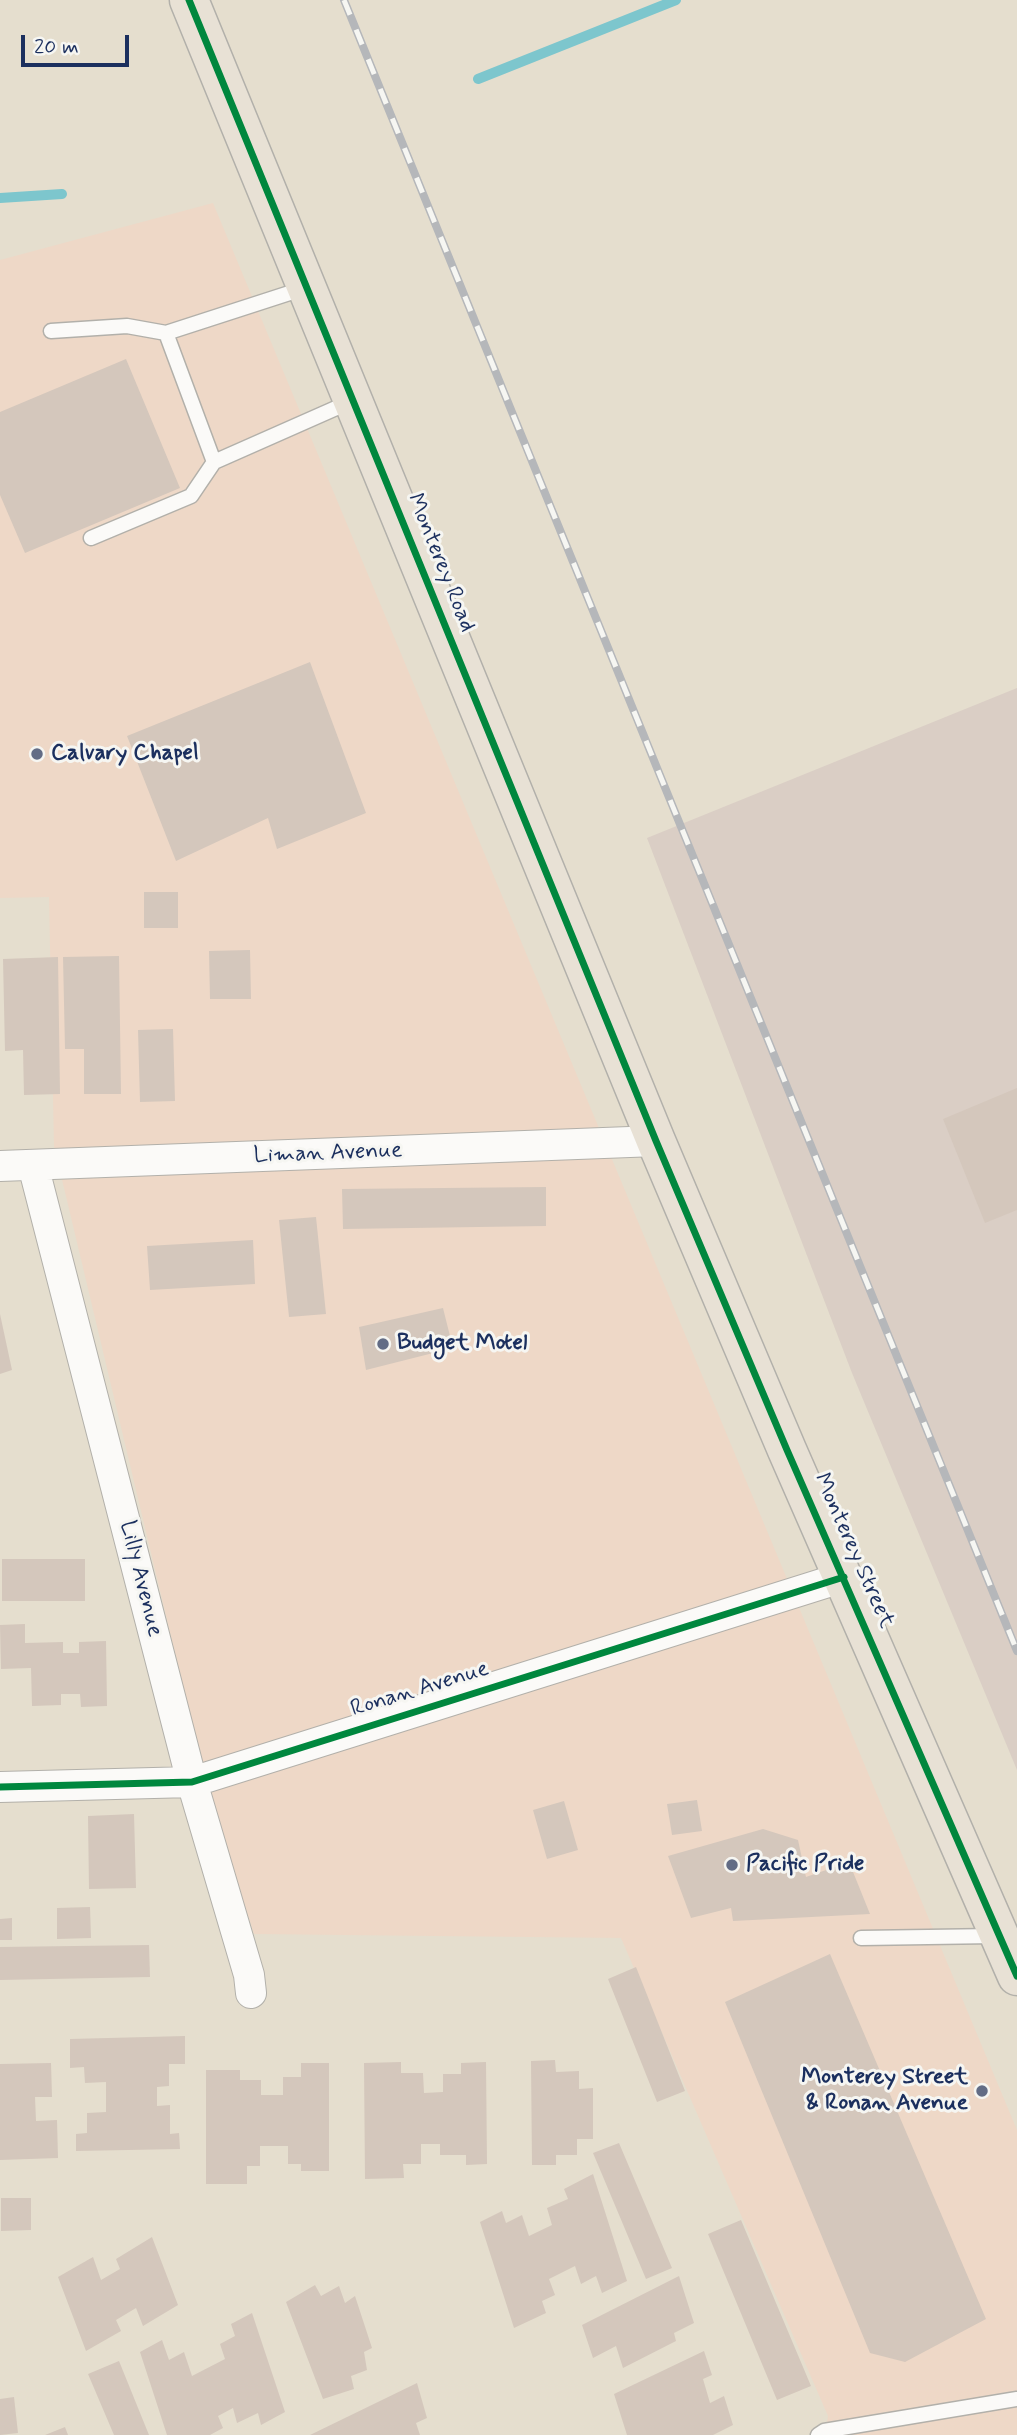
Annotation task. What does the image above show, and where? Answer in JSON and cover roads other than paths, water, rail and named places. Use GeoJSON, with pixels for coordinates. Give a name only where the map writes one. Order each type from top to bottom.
{"type":"FeatureCollection","features":[{"type":"Feature","properties":{"kind":"main road","name":"Monterey Road"},"geometry":{"type":"LineString","coordinates":[[189,0],[656,1141]]}},
{"type":"Feature","properties":{"kind":"main road","name":"Monterey Street"},"geometry":{"type":"LineString","coordinates":[[656,1141],[1017,1976]]}},
{"type":"Feature","properties":{"kind":"street","name":"Liman Avenue"},"geometry":{"type":"LineString","coordinates":[[0,1166],[656,1141]]}},
{"type":"Feature","properties":{"kind":"street","name":"Lilly Avenue"},"geometry":{"type":"LineString","coordinates":[[33,1165],[192,1782],[249,1975],[251,1993]]}},
{"type":"Feature","properties":{"kind":"street","name":"Ronan Avenue"},"geometry":{"type":"LineString","coordinates":[[0,1787],[192,1782],[844,1577]]}},
{"type":"Feature","properties":{"kind":"lane"},"geometry":{"type":"LineString","coordinates":[[51,331],[127,326],[166,333],[306,288]]}},
{"type":"Feature","properties":{"kind":"lane"},"geometry":{"type":"LineString","coordinates":[[166,333],[214,462]]}},
{"type":"Feature","properties":{"kind":"lane"},"geometry":{"type":"LineString","coordinates":[[91,538],[191,496],[214,462],[353,400]]}},
{"type":"Feature","properties":{"kind":"lane"},"geometry":{"type":"LineString","coordinates":[[861,1938],[1000,1936]]}},
{"type":"Feature","properties":{"kind":"lane"},"geometry":{"type":"LineString","coordinates":[[818,2435],[824,2431],[1017,2399]]}},
{"type":"Feature","properties":{"kind":"waterway"},"geometry":{"type":"LineString","coordinates":[[478,79],[676,0]]}},
{"type":"Feature","properties":{"kind":"waterway"},"geometry":{"type":"LineString","coordinates":[[0,198],[62,194]]}},
{"type":"Feature","properties":{"kind":"railway"},"geometry":{"type":"LineString","coordinates":[[344,0],[1017,1651]]}},
{"type":"Feature","properties":{"kind":"place","name":"Calvary Chapel"},"geometry":{"type":"Point","coordinates":[37,754]}},
{"type":"Feature","properties":{"kind":"place","name":"Budget Motel"},"geometry":{"type":"Point","coordinates":[383,1344]}},
{"type":"Feature","properties":{"kind":"place","name":"Pacific Pride"},"geometry":{"type":"Point","coordinates":[732,1865]}},
{"type":"Feature","properties":{"kind":"place","name":"Monterey Street & Ronan Avenue"},"geometry":{"type":"Point","coordinates":[982,2091]}}]}
